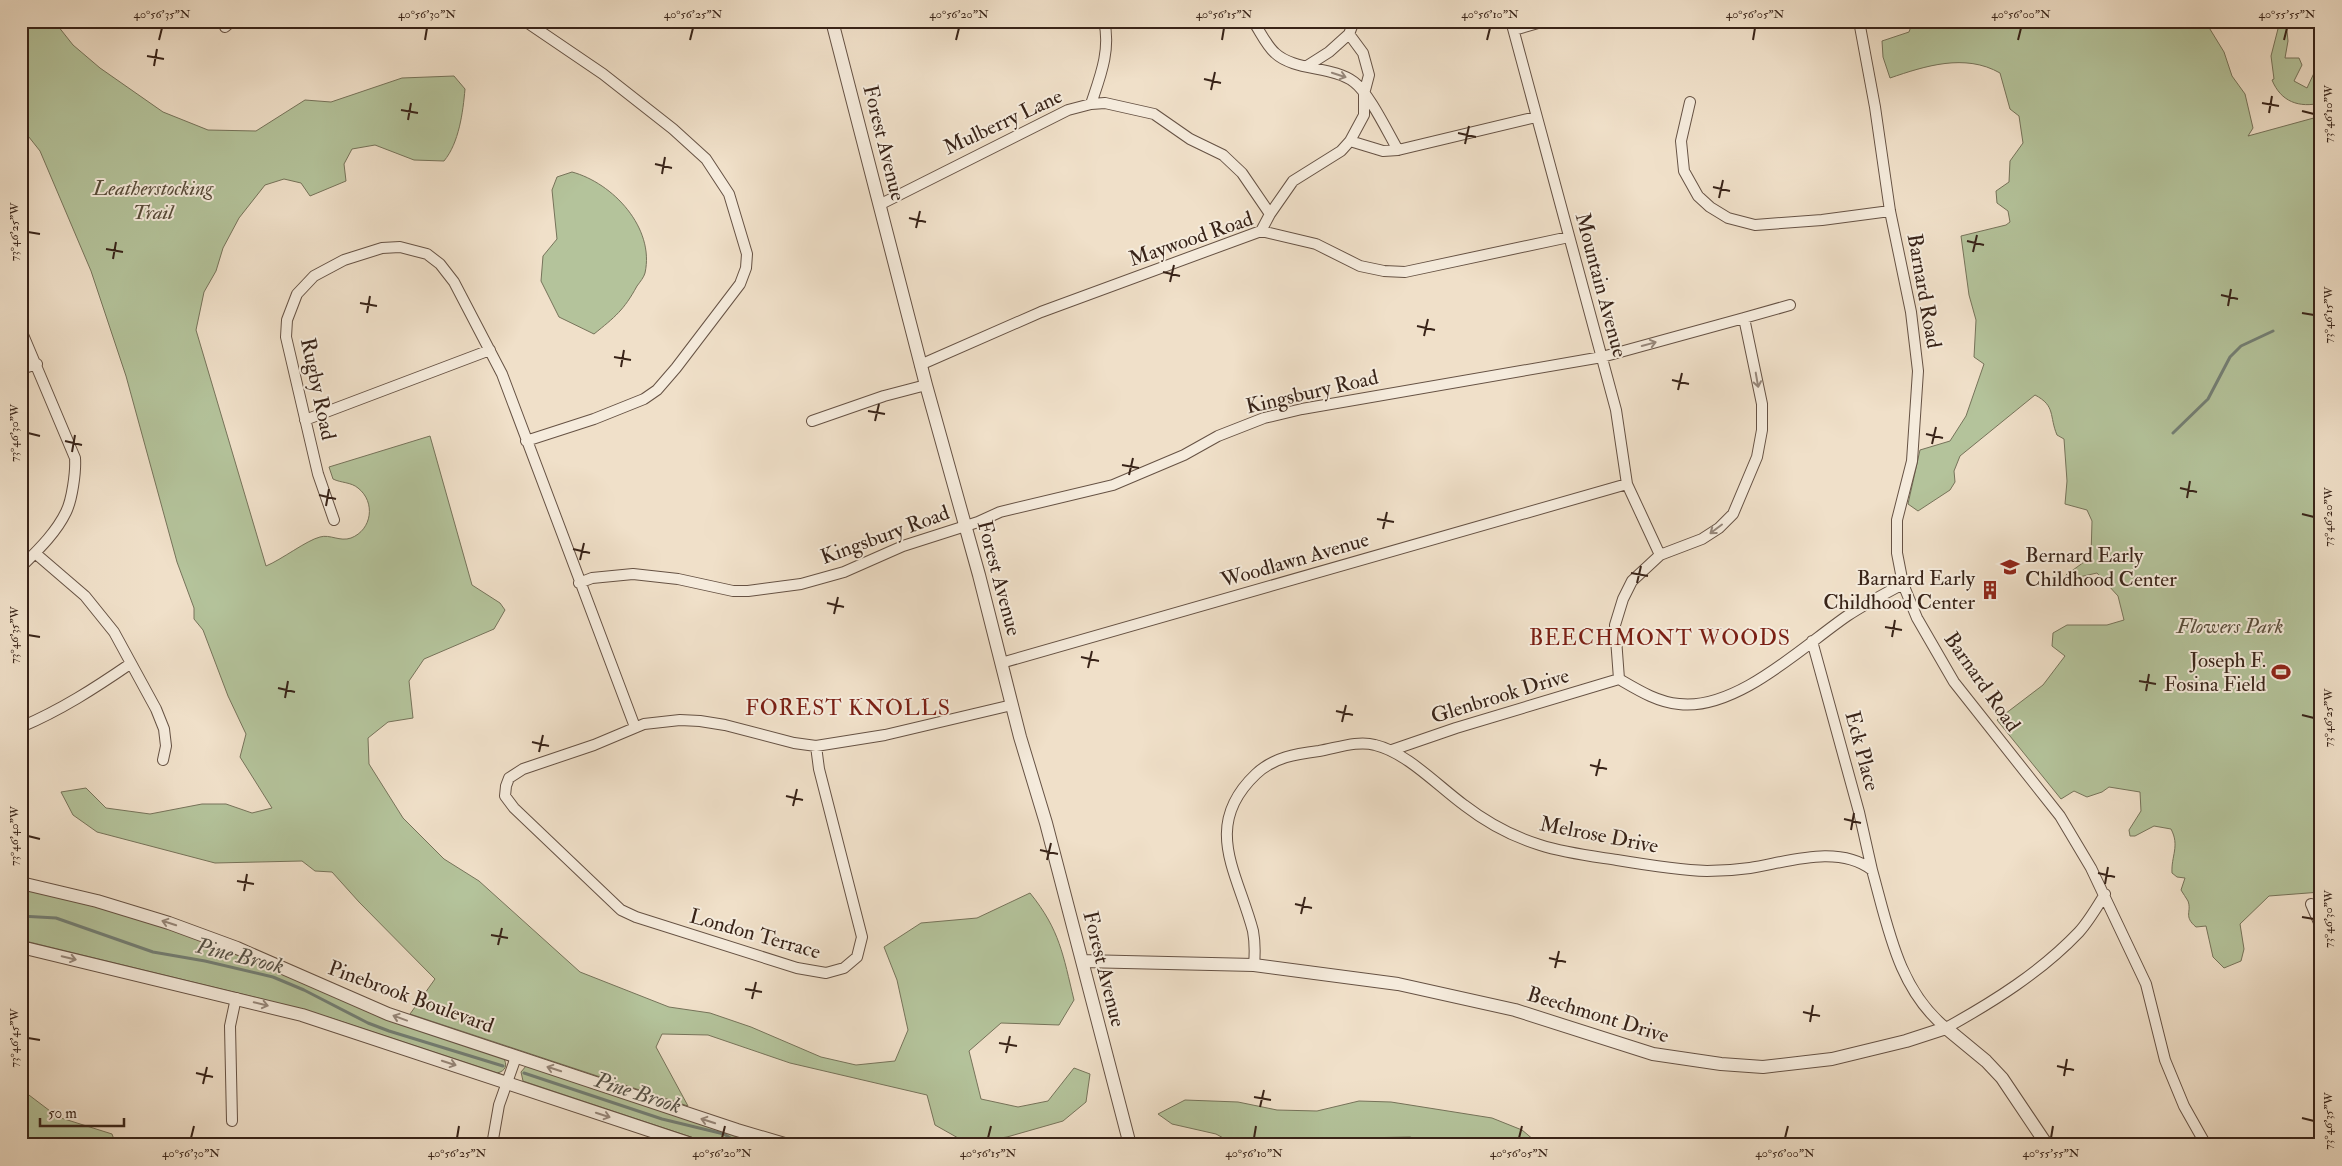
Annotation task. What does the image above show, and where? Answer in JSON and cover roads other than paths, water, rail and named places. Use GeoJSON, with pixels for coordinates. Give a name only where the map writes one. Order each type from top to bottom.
{"type":"FeatureCollection","features":[{"type":"Feature","properties":{"kind":"street"},"geometry":{"type":"LineString","coordinates":[[525,21],[603,74],[673,129],[706,159],[729,194],[747,254],[746,268],[740,284],[688,354],[657,390],[644,399],[594,419],[526,441]]}},
{"type":"Feature","properties":{"kind":"street","name":"Forest Avenue"},"geometry":{"type":"LineString","coordinates":[[832,21],[920,365],[1082,961],[1116,1100],[1130,1145]]}},
{"type":"Feature","properties":{"kind":"street"},"geometry":{"type":"LineString","coordinates":[[1091,104],[1106,54],[1107,38],[1104,21]]}},
{"type":"Feature","properties":{"kind":"street"},"geometry":{"type":"LineString","coordinates":[[1253,21],[1274,52],[1283,59],[1345,77],[1356,83],[1398,150]]}},
{"type":"Feature","properties":{"kind":"street"},"geometry":{"type":"LineString","coordinates":[[1307,66],[1329,52],[1349,34],[1354,21]]}},
{"type":"Feature","properties":{"kind":"street"},"geometry":{"type":"LineString","coordinates":[[1513,26],[1545,21]]}},
{"type":"Feature","properties":{"kind":"street","name":"Barnard Road"},"geometry":{"type":"LineString","coordinates":[[1859,21],[1875,107],[1890,211],[1911,312],[1918,371],[1912,461],[1897,520],[1897,553],[1903,584],[1917,618],[1950,676],[2060,816],[2105,894],[2146,984],[2158,1037],[2170,1074],[2206,1145]]}},
{"type":"Feature","properties":{"kind":"street","name":"Mountain Avenue"},"geometry":{"type":"LineString","coordinates":[[1513,26],[1616,410],[1627,484],[1660,555]]}},
{"type":"Feature","properties":{"kind":"street"},"geometry":{"type":"LineString","coordinates":[[1261,231],[1270,214],[1293,181],[1341,151],[1350,141],[1364,115],[1364,94],[1369,75],[1363,53],[1349,34]]}},
{"type":"Feature","properties":{"kind":"street"},"geometry":{"type":"LineString","coordinates":[[1690,102],[1680,141],[1684,171],[1698,196],[1710,207],[1728,218],[1741,223],[1764,224],[1890,211]]}},
{"type":"Feature","properties":{"kind":"street","name":"Mulberry Lane"},"geometry":{"type":"LineString","coordinates":[[879,205],[1068,110],[1091,104],[1126,106],[1154,114],[1190,139],[1223,155],[1242,173],[1270,214]]}},
{"type":"Feature","properties":{"kind":"street"},"geometry":{"type":"LineString","coordinates":[[1350,141],[1383,151],[1398,150],[1536,116]]}},
{"type":"Feature","properties":{"kind":"street","name":"Maywood Road"},"geometry":{"type":"LineString","coordinates":[[920,365],[1041,312],[1261,231],[1316,244],[1360,266],[1398,272],[1569,238]]}},
{"type":"Feature","properties":{"kind":"street","name":"Rugby Road"},"geometry":{"type":"LineString","coordinates":[[334,520],[318,474],[305,420],[286,337],[287,320],[297,294],[308,282],[314,276],[344,260],[382,248],[400,247],[427,254],[440,264],[454,282],[502,374],[579,583],[635,727]]}},
{"type":"Feature","properties":{"kind":"street","name":"Kingsbury Road"},"geometry":{"type":"LineString","coordinates":[[579,583],[592,578],[633,574],[678,579],[748,592],[801,584],[844,572],[903,546],[965,526],[1000,512],[1113,485],[1184,455],[1218,436],[1264,418],[1302,409],[1602,357],[1790,305]]}},
{"type":"Feature","properties":{"kind":"street"},"geometry":{"type":"LineString","coordinates":[[1744,318],[1762,404],[1762,430],[1757,457],[1732,514],[1719,528],[1702,539],[1660,555],[1632,581],[1618,614],[1615,639],[1619,679],[1664,702],[1680,705],[1704,703],[1728,695],[1782,666],[1812,641],[1870,601],[1903,584]]}},
{"type":"Feature","properties":{"kind":"street"},"geometry":{"type":"LineString","coordinates":[[21,330],[37,364],[75,458],[76,469],[67,512],[21,567]]}},
{"type":"Feature","properties":{"kind":"street"},"geometry":{"type":"LineString","coordinates":[[305,420],[490,350]]}},
{"type":"Feature","properties":{"kind":"street"},"geometry":{"type":"LineString","coordinates":[[21,369],[37,364]]}},
{"type":"Feature","properties":{"kind":"street"},"geometry":{"type":"LineString","coordinates":[[812,421],[884,396],[926,385]]}},
{"type":"Feature","properties":{"kind":"street","name":"Woodlawn Avenue"},"geometry":{"type":"LineString","coordinates":[[1001,663],[1627,484]]}},
{"type":"Feature","properties":{"kind":"street"},"geometry":{"type":"LineString","coordinates":[[34,553],[85,596],[103,615],[156,709],[164,729],[166,746],[163,760]]}},
{"type":"Feature","properties":{"kind":"street","name":"Eck Place"},"geometry":{"type":"LineString","coordinates":[[1812,641],[1859,812],[1872,870]]}},
{"type":"Feature","properties":{"kind":"street"},"geometry":{"type":"LineString","coordinates":[[21,727],[70,704],[130,664]]}},
{"type":"Feature","properties":{"kind":"street","name":"Glenbrook Drive"},"geometry":{"type":"LineString","coordinates":[[1392,750],[1456,728],[1619,679]]}},
{"type":"Feature","properties":{"kind":"street"},"geometry":{"type":"LineString","coordinates":[[635,727],[680,720],[700,721],[725,725],[794,744],[816,746],[885,735],[1012,705]]}},
{"type":"Feature","properties":{"kind":"street","name":"London Terrace"},"geometry":{"type":"LineString","coordinates":[[635,727],[594,745],[523,769],[509,778],[505,796],[514,808],[622,910],[671,930],[797,968],[826,973],[844,968],[857,957],[862,937],[819,769],[816,746]]}},
{"type":"Feature","properties":{"kind":"street","name":"Melrose Drive"},"geometry":{"type":"LineString","coordinates":[[1254,965],[1253,930],[1229,862],[1227,844],[1229,816],[1237,797],[1257,773],[1278,759],[1347,745],[1373,744],[1392,750],[1467,807],[1496,825],[1520,838],[1570,852],[1674,869],[1708,871],[1747,868],[1822,856],[1849,858],[1872,870]]}},
{"type":"Feature","properties":{"kind":"street"},"geometry":{"type":"LineString","coordinates":[[1872,870],[1894,953],[1932,1017],[1981,1057],[2002,1078],[2047,1145]]}},
{"type":"Feature","properties":{"kind":"street","name":"Pinebrook Boulevard"},"geometry":{"type":"LineString","coordinates":[[21,883],[104,903],[177,925],[261,958],[388,1014],[746,1133],[788,1145]]}},
{"type":"Feature","properties":{"kind":"street"},"geometry":{"type":"LineString","coordinates":[[1946,1028],[1996,998],[2052,957],[2079,931],[2105,894]]}},
{"type":"Feature","properties":{"kind":"street"},"geometry":{"type":"LineString","coordinates":[[2311,904],[2321,927]]}},
{"type":"Feature","properties":{"kind":"street"},"geometry":{"type":"LineString","coordinates":[[21,947],[236,998],[331,1024],[694,1145]]}},
{"type":"Feature","properties":{"kind":"street","name":"Beechmont Drive"},"geometry":{"type":"LineString","coordinates":[[1082,961],[1254,965],[1362,978],[1452,994],[1515,1010],[1653,1054],[1706,1063],[1763,1067],[1817,1061],[1849,1056],[1922,1037],[1946,1028]]}},
{"type":"Feature","properties":{"kind":"street"},"geometry":{"type":"LineString","coordinates":[[232,1121],[230,1026],[236,998]]}},
{"type":"Feature","properties":{"kind":"street"},"geometry":{"type":"LineString","coordinates":[[492,1145],[499,1106],[516,1057]]}},
{"type":"Feature","properties":{"kind":"waterway"},"geometry":{"type":"LineString","coordinates":[[2173,433],[2208,399],[2230,357],[2241,346],[2273,331]]}},
{"type":"Feature","properties":{"kind":"waterway","name":"Pine Brook"},"geometry":{"type":"LineString","coordinates":[[21,916],[56,918],[153,952],[205,961],[273,977],[304,990],[368,1023],[503,1066]]}},
{"type":"Feature","properties":{"kind":"waterway","name":"Pine Brook"},"geometry":{"type":"LineString","coordinates":[[524,1073],[662,1119],[724,1134],[741,1145]]}},
{"type":"Feature","properties":{"kind":"place","name":"Bernard Early Childhood Center"},"geometry":{"type":"Point","coordinates":[2010,567]}},
{"type":"Feature","properties":{"kind":"place","name":"Barnard Early Childhood Center"},"geometry":{"type":"Point","coordinates":[1990,590]}},
{"type":"Feature","properties":{"kind":"place","name":"Joseph F. Fosina Field"},"geometry":{"type":"Point","coordinates":[2281,672]}},
{"type":"Feature","properties":{"kind":"district","name":"BEECHMONT WOODS"},"geometry":{"type":"Point","coordinates":[1660,638]}},
{"type":"Feature","properties":{"kind":"district","name":"FOREST KNOLLS"},"geometry":{"type":"Point","coordinates":[848,708]}},
{"type":"Feature","properties":{"kind":"park label","name":"Leatherstocking Trail"},"geometry":{"type":"Point","coordinates":[153,200]}},
{"type":"Feature","properties":{"kind":"park label","name":"Flowers Park"},"geometry":{"type":"Point","coordinates":[2230,626]}}]}
